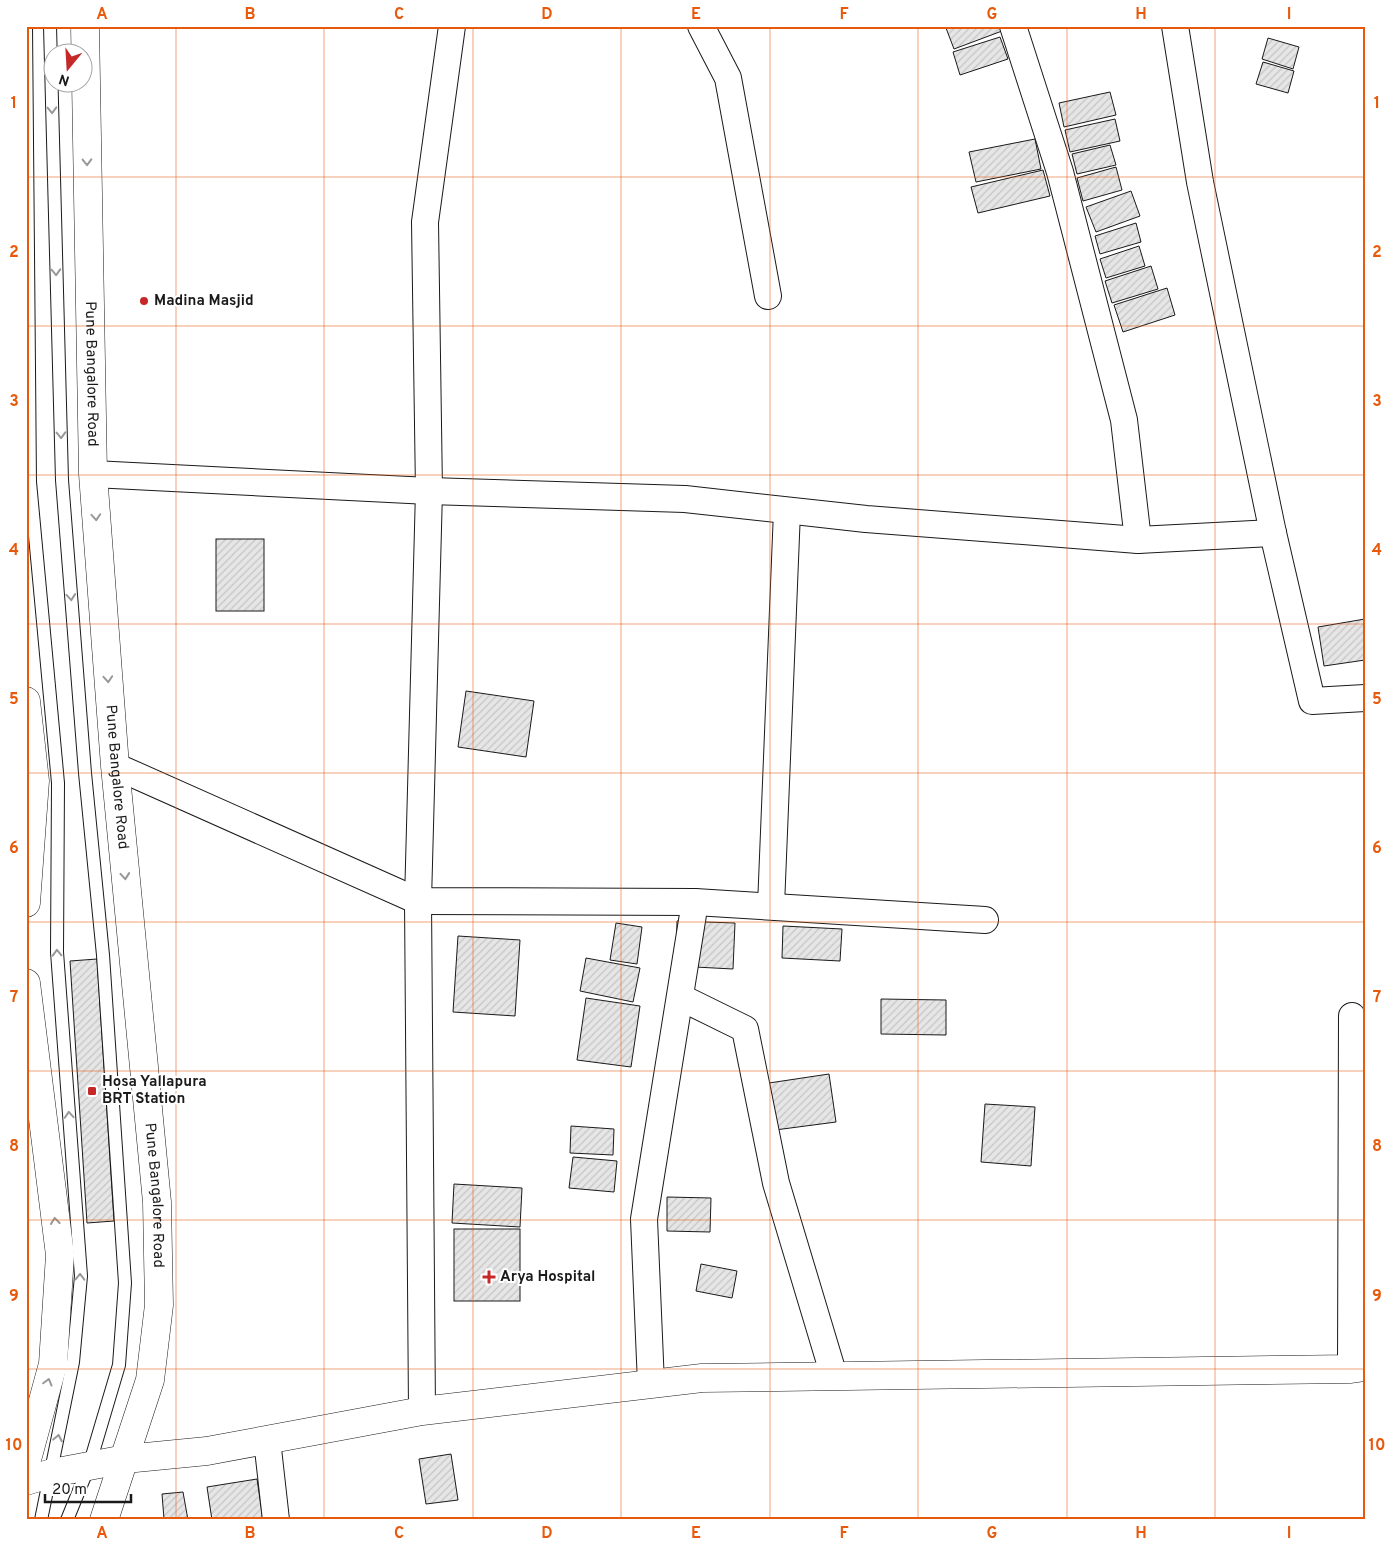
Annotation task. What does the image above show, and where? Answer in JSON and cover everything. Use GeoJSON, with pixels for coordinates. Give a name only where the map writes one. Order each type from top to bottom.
{"type":"FeatureCollection","features":[{"type":"Feature","properties":{"kind":"main road","name":"Pune Bangalore Road"},"geometry":{"type":"LineString","coordinates":[[85,26],[93,474],[115,766],[157,1202],[159,1305],[150,1380],[104,1520]]}},
{"type":"Feature","properties":{"kind":"main road"},"geometry":{"type":"LineString","coordinates":[[26,701],[35,780],[26,902]]}},
{"type":"Feature","properties":{"kind":"main road"},"geometry":{"type":"LineString","coordinates":[[26,983],[60,1255],[53,1364],[26,1463]]}},
{"type":"Feature","properties":{"kind":"main road"},"geometry":{"type":"LineString","coordinates":[[26,1481],[52,1472],[125,1460],[207,1451],[422,1411],[702,1378],[1358,1368]]}},
{"type":"Feature","properties":{"kind":"street"},"geometry":{"type":"LineString","coordinates":[[422,1411],[418,901],[429,491],[425,222],[452,26]]}},
{"type":"Feature","properties":{"kind":"street"},"geometry":{"type":"LineString","coordinates":[[700,26],[728,78],[768,296]]}},
{"type":"Feature","properties":{"kind":"street"},"geometry":{"type":"LineString","coordinates":[[1013,26],[1060,172],[1124,420],[1138,540]]}},
{"type":"Feature","properties":{"kind":"street"},"geometry":{"type":"LineString","coordinates":[[1176,27],[1200,182],[1273,533],[1312,701],[1365,698]]}},
{"type":"Feature","properties":{"kind":"street"},"geometry":{"type":"LineString","coordinates":[[93,474],[429,491],[685,499],[787,512],[1138,540],[1273,533]]}},
{"type":"Feature","properties":{"kind":"street"},"geometry":{"type":"LineString","coordinates":[[771,906],[787,512]]}},
{"type":"Feature","properties":{"kind":"street"},"geometry":{"type":"LineString","coordinates":[[115,766],[418,901],[695,902],[985,920]]}},
{"type":"Feature","properties":{"kind":"street"},"geometry":{"type":"LineString","coordinates":[[651,1384],[644,1218],[695,902]]}},
{"type":"Feature","properties":{"kind":"street"},"geometry":{"type":"LineString","coordinates":[[688,1001],[745,1030],[776,1183],[834,1376]]}},
{"type":"Feature","properties":{"kind":"street"},"geometry":{"type":"LineString","coordinates":[[1352,1016],[1358,1368]]}},
{"type":"Feature","properties":{"kind":"street"},"geometry":{"type":"LineString","coordinates":[[267,1440],[276,1520]]}},
{"type":"Feature","properties":{"kind":"lane"},"geometry":{"type":"LineString","coordinates":[[26,26],[30,482],[58,783],[57,952],[81,1276],[73,1362],[41,1520]]}},
{"type":"Feature","properties":{"kind":"lane"},"geometry":{"type":"LineString","coordinates":[[50,26],[62,480],[84,763],[103,954],[125,1283],[119,1365],[89,1466],[67,1520]]}},
{"type":"Feature","properties":{"kind":"building"},"geometry":{"type":"Polygon","coordinates":[[[950,26],[1001,26],[1002,31],[954,49],[946,28],[950,26]]]}},
{"type":"Feature","properties":{"kind":"building"},"geometry":{"type":"Polygon","coordinates":[[[1000,37],[1008,59],[960,75],[953,52],[1000,37]]]}},
{"type":"Feature","properties":{"kind":"building"},"geometry":{"type":"Polygon","coordinates":[[[1268,38],[1299,47],[1293,69],[1262,59],[1268,38]]]}},
{"type":"Feature","properties":{"kind":"building"},"geometry":{"type":"Polygon","coordinates":[[[1263,62],[1294,71],[1288,93],[1256,84],[1263,62]]]}},
{"type":"Feature","properties":{"kind":"building"},"geometry":{"type":"Polygon","coordinates":[[[1110,92],[1116,115],[1064,127],[1059,103],[1110,92]]]}},
{"type":"Feature","properties":{"kind":"building"},"geometry":{"type":"Polygon","coordinates":[[[1115,119],[1120,141],[1070,152],[1065,130],[1115,119]]]}},
{"type":"Feature","properties":{"kind":"building"},"geometry":{"type":"Polygon","coordinates":[[[1035,139],[1041,169],[976,182],[969,152],[1035,139]]]}},
{"type":"Feature","properties":{"kind":"building"},"geometry":{"type":"Polygon","coordinates":[[[1110,145],[1116,165],[1077,174],[1072,154],[1110,145]]]}},
{"type":"Feature","properties":{"kind":"building"},"geometry":{"type":"Polygon","coordinates":[[[1116,167],[1122,190],[1083,201],[1077,178],[1116,167]]]}},
{"type":"Feature","properties":{"kind":"building"},"geometry":{"type":"Polygon","coordinates":[[[1043,170],[1050,196],[978,213],[971,187],[1043,170]]]}},
{"type":"Feature","properties":{"kind":"building"},"geometry":{"type":"Polygon","coordinates":[[[1131,191],[1140,216],[1096,232],[1086,207],[1131,191]]]}},
{"type":"Feature","properties":{"kind":"building"},"geometry":{"type":"Polygon","coordinates":[[[1136,223],[1141,242],[1100,254],[1095,236],[1136,223]]]}},
{"type":"Feature","properties":{"kind":"building"},"geometry":{"type":"Polygon","coordinates":[[[1139,246],[1145,266],[1106,278],[1100,259],[1139,246]]]}},
{"type":"Feature","properties":{"kind":"building"},"geometry":{"type":"Polygon","coordinates":[[[1151,266],[1158,289],[1112,303],[1105,281],[1151,266]]]}},
{"type":"Feature","properties":{"kind":"building"},"geometry":{"type":"Polygon","coordinates":[[[1167,288],[1175,315],[1123,332],[1114,305],[1167,288]]]}},
{"type":"Feature","properties":{"kind":"building"},"geometry":{"type":"Polygon","coordinates":[[[216,539],[264,539],[264,611],[216,611],[216,539]]]}},
{"type":"Feature","properties":{"kind":"building"},"geometry":{"type":"Polygon","coordinates":[[[1365,619],[1365,660],[1324,666],[1318,627],[1365,619]]]}},
{"type":"Feature","properties":{"kind":"building"},"geometry":{"type":"Polygon","coordinates":[[[466,691],[534,701],[526,757],[458,747],[466,691]]]}},
{"type":"Feature","properties":{"kind":"building"},"geometry":{"type":"Polygon","coordinates":[[[677,921],[735,923],[733,969],[676,966],[677,921]]]}},
{"type":"Feature","properties":{"kind":"building"},"geometry":{"type":"Polygon","coordinates":[[[616,923],[642,927],[637,964],[610,960],[616,923]]]}},
{"type":"Feature","properties":{"kind":"building"},"geometry":{"type":"Polygon","coordinates":[[[783,926],[842,929],[840,961],[782,958],[783,926]]]}},
{"type":"Feature","properties":{"kind":"building"},"geometry":{"type":"Polygon","coordinates":[[[458,936],[520,940],[515,1016],[453,1012],[458,936]]]}},
{"type":"Feature","properties":{"kind":"building"},"geometry":{"type":"Polygon","coordinates":[[[586,958],[640,968],[633,1002],[580,991],[586,958]]]}},
{"type":"Feature","properties":{"kind":"building","name":"Hosa Yallapura BRT Station"},"geometry":{"type":"Polygon","coordinates":[[[97,959],[114,1221],[87,1223],[70,961],[97,959]]]}},
{"type":"Feature","properties":{"kind":"building"},"geometry":{"type":"Polygon","coordinates":[[[586,998],[640,1006],[631,1067],[577,1060],[586,998]]]}},
{"type":"Feature","properties":{"kind":"building"},"geometry":{"type":"Polygon","coordinates":[[[881,999],[946,1000],[946,1035],[881,1034],[881,999]]]}},
{"type":"Feature","properties":{"kind":"building"},"geometry":{"type":"Polygon","coordinates":[[[829,1074],[836,1122],[775,1130],[769,1083],[829,1074]]]}},
{"type":"Feature","properties":{"kind":"building"},"geometry":{"type":"Polygon","coordinates":[[[985,1104],[1035,1107],[1031,1166],[981,1162],[985,1104]]]}},
{"type":"Feature","properties":{"kind":"building"},"geometry":{"type":"Polygon","coordinates":[[[571,1126],[614,1129],[613,1155],[570,1153],[571,1126]]]}},
{"type":"Feature","properties":{"kind":"building"},"geometry":{"type":"Polygon","coordinates":[[[573,1157],[617,1161],[614,1192],[569,1188],[573,1157]]]}},
{"type":"Feature","properties":{"kind":"building"},"geometry":{"type":"Polygon","coordinates":[[[454,1184],[522,1188],[520,1227],[452,1223],[454,1184]]]}},
{"type":"Feature","properties":{"kind":"building"},"geometry":{"type":"Polygon","coordinates":[[[667,1197],[711,1198],[710,1232],[667,1231],[667,1197]]]}},
{"type":"Feature","properties":{"kind":"building"},"geometry":{"type":"Polygon","coordinates":[[[454,1229],[520,1229],[520,1301],[454,1301],[454,1229]]]}},
{"type":"Feature","properties":{"kind":"building"},"geometry":{"type":"Polygon","coordinates":[[[701,1264],[737,1271],[732,1298],[696,1291],[701,1264]]]}},
{"type":"Feature","properties":{"kind":"building"},"geometry":{"type":"Polygon","coordinates":[[[451,1454],[458,1500],[426,1504],[419,1459],[451,1454]]]}},
{"type":"Feature","properties":{"kind":"building"},"geometry":{"type":"Polygon","coordinates":[[[257,1479],[263,1520],[212,1520],[207,1487],[257,1479]]]}},
{"type":"Feature","properties":{"kind":"building"},"geometry":{"type":"Polygon","coordinates":[[[183,1492],[188,1520],[161,1520],[164,1519],[162,1494],[183,1492]]]}},
{"type":"Feature","properties":{"kind":"place","name":"Madina Masjid"},"geometry":{"type":"Point","coordinates":[144,301]}},
{"type":"Feature","properties":{"kind":"place","name":"Hosa Yallapura BRT Station"},"geometry":{"type":"Point","coordinates":[92,1091]}},
{"type":"Feature","properties":{"kind":"place","name":"Arya Hospital"},"geometry":{"type":"Point","coordinates":[489,1277]}}]}
